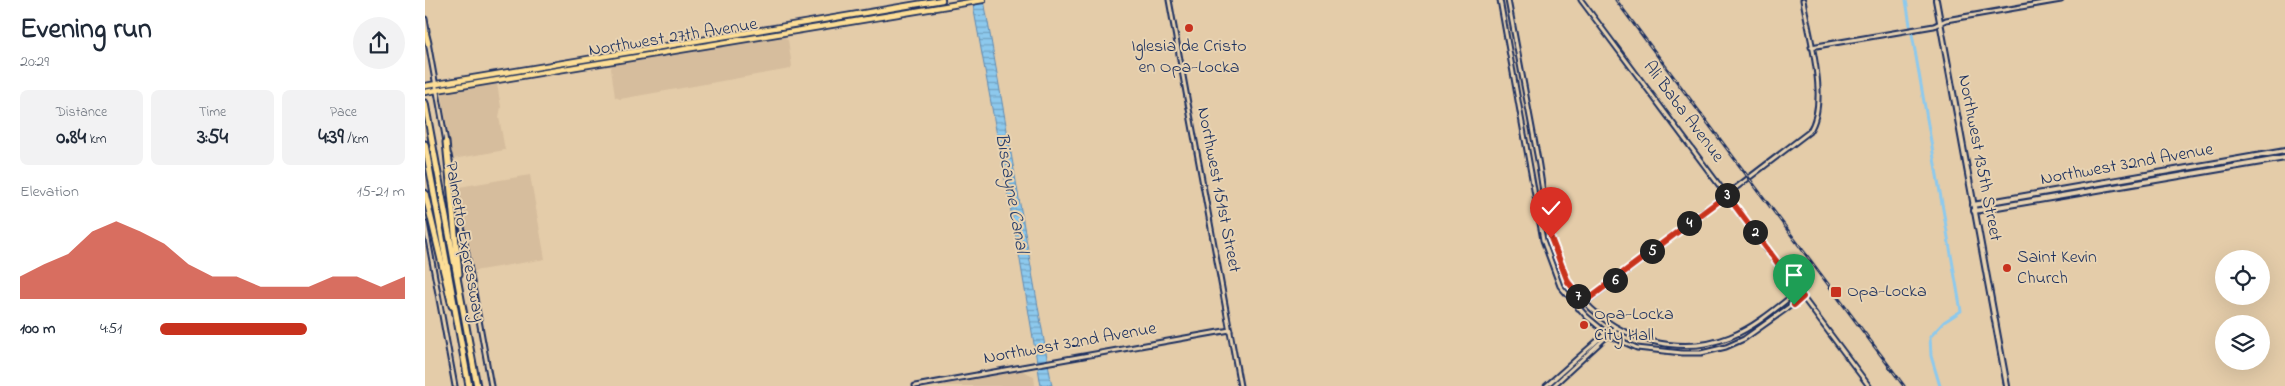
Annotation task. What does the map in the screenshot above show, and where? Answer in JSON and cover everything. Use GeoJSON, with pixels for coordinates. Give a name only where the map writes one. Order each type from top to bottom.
{"type":"FeatureCollection","features":[{"type":"Feature","properties":{"kind":"highway"},"geometry":{"type":"LineString","coordinates":[[425,31],[428,44]]}},
{"type":"Feature","properties":{"kind":"highway","name":"Palmetto Expressway"},"geometry":{"type":"LineString","coordinates":[[425,103],[477,386]]}},
{"type":"Feature","properties":{"kind":"highway"},"geometry":{"type":"LineString","coordinates":[[446,142],[459,292]]}},
{"type":"Feature","properties":{"kind":"highway","name":"Palmetto Expressway"},"geometry":{"type":"LineString","coordinates":[[425,144],[469,386]]}},
{"type":"Feature","properties":{"kind":"highway"},"geometry":{"type":"LineString","coordinates":[[425,193],[450,301],[458,326]]}},
{"type":"Feature","properties":{"kind":"main road","name":"Northwest 27th Avenue"},"geometry":{"type":"LineString","coordinates":[[425,86],[942,0]]}},
{"type":"Feature","properties":{"kind":"main road","name":"Northwest 27th Avenue"},"geometry":{"type":"LineString","coordinates":[[425,92],[983,0]]}},
{"type":"Feature","properties":{"kind":"main road","name":"Northwest 135th Street"},"geometry":{"type":"LineString","coordinates":[[1936,0],[2007,386]]}},
{"type":"Feature","properties":{"kind":"main road"},"geometry":{"type":"LineString","coordinates":[[792,32],[795,28],[826,20]]}},
{"type":"Feature","properties":{"kind":"main road"},"geometry":{"type":"LineString","coordinates":[[653,48],[654,55]]}},
{"type":"Feature","properties":{"kind":"main road","name":"Northwest 32nd Avenue"},"geometry":{"type":"LineString","coordinates":[[1973,205],[2285,151]]}},
{"type":"Feature","properties":{"kind":"main road","name":"Northwest 32nd Avenue"},"geometry":{"type":"LineString","coordinates":[[1974,211],[2285,158]]}},
{"type":"Feature","properties":{"kind":"street","name":"Northwest 151st Street"},"geometry":{"type":"LineString","coordinates":[[1169,0],[1240,386]]}},
{"type":"Feature","properties":{"kind":"street"},"geometry":{"type":"LineString","coordinates":[[1500,0],[1543,240],[1560,286],[1578,308],[1608,334],[1637,348],[1682,354],[1709,351],[1732,345],[1757,331],[1803,297]]}},
{"type":"Feature","properties":{"kind":"street"},"geometry":{"type":"LineString","coordinates":[[1508,0],[1551,238],[1568,282],[1591,310],[1616,328],[1642,339],[1663,344],[1702,344],[1729,338],[1747,328],[1798,291]]}},
{"type":"Feature","properties":{"kind":"street","name":"Ali Baba Avenue"},"geometry":{"type":"LineString","coordinates":[[1581,0],[1869,386]]}},
{"type":"Feature","properties":{"kind":"street"},"geometry":{"type":"LineString","coordinates":[[1578,308],[1802,139],[1811,129],[1817,113],[1819,95],[1803,0]]}},
{"type":"Feature","properties":{"kind":"street"},"geometry":{"type":"LineString","coordinates":[[1811,48],[1934,26],[1946,20],[2061,0]]}},
{"type":"Feature","properties":{"kind":"street"},"geometry":{"type":"LineString","coordinates":[[425,20],[435,84],[491,386]]}},
{"type":"Feature","properties":{"kind":"street"},"geometry":{"type":"LineString","coordinates":[[1510,58],[1518,56]]}},
{"type":"Feature","properties":{"kind":"street"},"geometry":{"type":"LineString","coordinates":[[425,222],[455,386]]}},
{"type":"Feature","properties":{"kind":"street"},"geometry":{"type":"LineString","coordinates":[[1546,386],[1616,328]]}},
{"type":"Feature","properties":{"kind":"street","name":"Northwest 32nd Avenue"},"geometry":{"type":"LineString","coordinates":[[915,386],[1230,330]]}},
{"type":"Feature","properties":{"kind":"street"},"geometry":{"type":"LineString","coordinates":[[1553,386],[1608,334]]}},
{"type":"Feature","properties":{"kind":"shaded area"},"geometry":{"type":"Polygon","coordinates":[[[783,36],[788,40],[792,66],[790,69],[620,99],[615,97],[612,65],[783,36]]]}},
{"type":"Feature","properties":{"kind":"shaded area"},"geometry":{"type":"Polygon","coordinates":[[[497,84],[501,107],[499,117],[505,150],[453,159],[442,96],[444,92],[497,84]]]}},
{"type":"Feature","properties":{"kind":"shaded area"},"geometry":{"type":"Polygon","coordinates":[[[530,175],[545,259],[474,271],[459,187],[530,175]]]}},
{"type":"Feature","properties":{"kind":"shaded area"},"geometry":{"type":"Polygon","coordinates":[[[1020,370],[1034,376],[1035,386],[937,386],[1020,370]]]}},
{"type":"Feature","properties":{"kind":"water","name":"Biscayne Canal"},"geometry":{"type":"Polygon","coordinates":[[[972,0],[984,0],[1052,386],[1041,386],[972,0]]]}},
{"type":"Feature","properties":{"kind":"waterway"},"geometry":{"type":"LineString","coordinates":[[1906,0],[1910,25]]}},
{"type":"Feature","properties":{"kind":"waterway"},"geometry":{"type":"LineString","coordinates":[[1912,34],[1961,311],[1944,322],[1930,337],[1931,356],[1940,386]]}},
{"type":"Feature","properties":{"kind":"railway"},"geometry":{"type":"LineString","coordinates":[[1616,0],[1904,386]]}},
{"type":"Feature","properties":{"kind":"place","name":"Iglesia de Cristo en Opa-Locka"},"geometry":{"type":"Point","coordinates":[1189,28]}},
{"type":"Feature","properties":{"kind":"place","name":"Saint Kevin Church"},"geometry":{"type":"Point","coordinates":[2007,268]}},
{"type":"Feature","properties":{"kind":"place","name":"Opa-Locka"},"geometry":{"type":"Point","coordinates":[1836,292]}},
{"type":"Feature","properties":{"kind":"place","name":"Opa-Locka City Hall"},"geometry":{"type":"Point","coordinates":[1584,325]}},
{"type":"Feature","properties":{"kind":"route"},"geometry":{"type":"LineString","coordinates":[[1551,238],[1568,282],[1584,302],[1727,195],[1803,297],[1794,305]]}}]}
